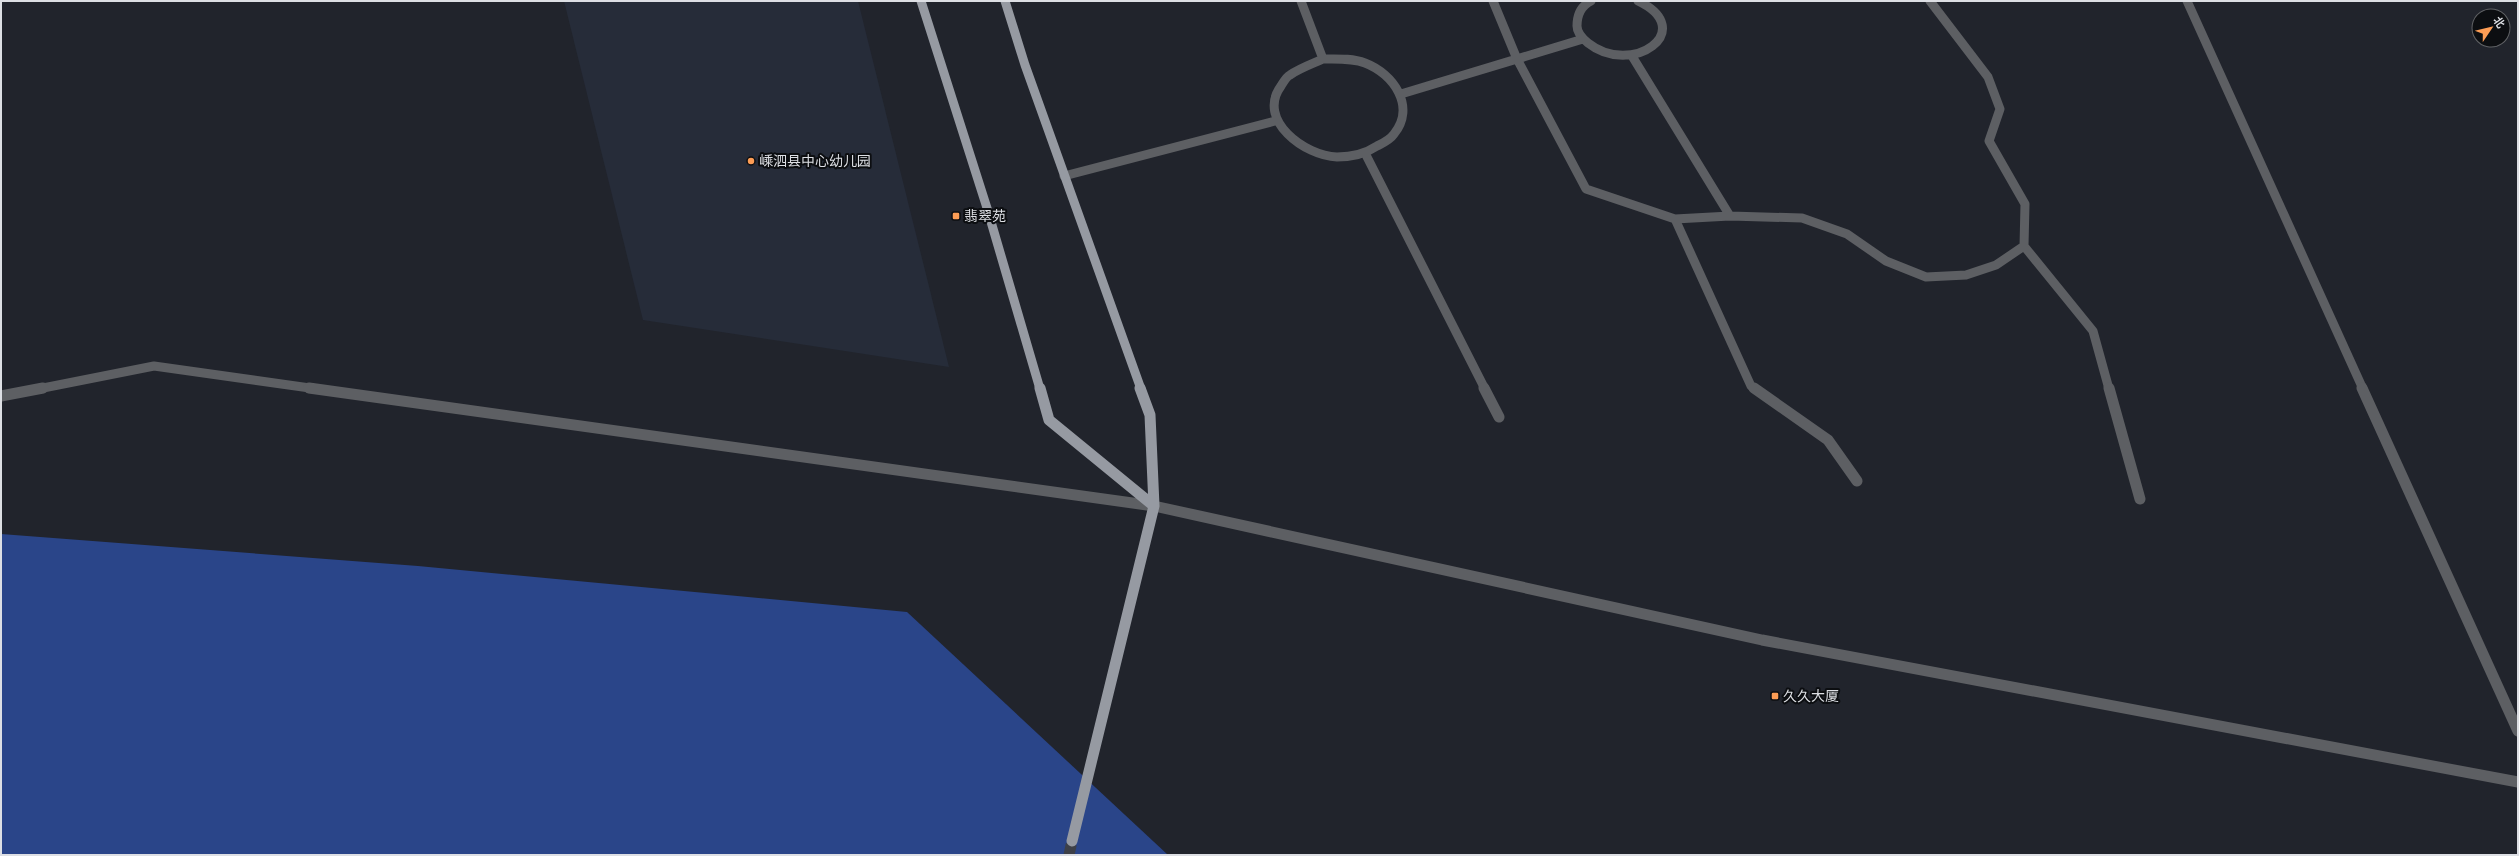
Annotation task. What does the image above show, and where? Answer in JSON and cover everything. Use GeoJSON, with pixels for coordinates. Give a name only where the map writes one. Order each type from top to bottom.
{"type":"FeatureCollection","features":[{"type":"Feature","properties":{"kind":"main road"},"geometry":{"type":"LineString","coordinates":[[920,1],[987,208],[1049,420],[1154,506]]}},
{"type":"Feature","properties":{"kind":"main road"},"geometry":{"type":"LineString","coordinates":[[1005,1],[1064,176],[1150,415],[1154,506],[1072,841]]}},
{"type":"Feature","properties":{"kind":"street"},"geometry":{"type":"LineString","coordinates":[[1301,1],[1323,59]]}},
{"type":"Feature","properties":{"kind":"street"},"geometry":{"type":"LineString","coordinates":[[1493,1],[1517,59],[1586,189],[1675,219],[1730,216],[1802,218],[1847,234],[1886,261],[1926,277],[1966,275],[1996,265],[2024,246]]}},
{"type":"Feature","properties":{"kind":"street"},"geometry":{"type":"LineString","coordinates":[[1591,1],[1580,10],[1576,20],[1578,30],[1583,40],[1605,53],[1632,56],[1645,53],[1655,47],[1663,30],[1653,11],[1638,1]]}},
{"type":"Feature","properties":{"kind":"street"},"geometry":{"type":"LineString","coordinates":[[1930,1],[1988,77],[2000,109],[1989,141],[2025,204],[2024,246],[2093,331],[2140,499]]}},
{"type":"Feature","properties":{"kind":"street"},"geometry":{"type":"LineString","coordinates":[[2187,1],[2518,731]]}},
{"type":"Feature","properties":{"kind":"street"},"geometry":{"type":"LineString","coordinates":[[1401,94],[1583,40]]}},
{"type":"Feature","properties":{"kind":"street"},"geometry":{"type":"LineString","coordinates":[[1632,56],[1730,216]]}},
{"type":"Feature","properties":{"kind":"street"},"geometry":{"type":"LineString","coordinates":[[1323,59],[1344,59],[1366,63],[1383,72],[1397,86],[1401,94],[1404,101],[1404,117],[1397,132],[1384,145],[1365,153],[1344,157],[1322,155],[1296,144],[1286,136],[1275,121],[1273,105],[1276,89],[1287,76],[1303,65],[1323,59]]}},
{"type":"Feature","properties":{"kind":"street"},"geometry":{"type":"LineString","coordinates":[[1064,176],[1275,121]]}},
{"type":"Feature","properties":{"kind":"street"},"geometry":{"type":"LineString","coordinates":[[1365,153],[1499,418]]}},
{"type":"Feature","properties":{"kind":"street"},"geometry":{"type":"LineString","coordinates":[[1675,219],[1751,386],[1828,440],[1857,481]]}},
{"type":"Feature","properties":{"kind":"street"},"geometry":{"type":"LineString","coordinates":[[1,396],[154,366],[1154,506],[1762,640],[2518,782]]}},
{"type":"Feature","properties":{"kind":"shaded area","name":"嵊泗县中心幼儿园"},"geometry":{"type":"Polygon","coordinates":[[[564,1],[858,1],[949,367],[643,320],[564,1]]]}},
{"type":"Feature","properties":{"kind":"shaded area"},"geometry":{"type":"Polygon","coordinates":[[[1,534],[418,566],[907,612],[1168,855],[1,855],[1,534]]]}},
{"type":"Feature","properties":{"kind":"tunnel"},"geometry":{"type":"LineString","coordinates":[[1069,855],[1072,841]]}},
{"type":"Feature","properties":{"kind":"place","name":"嵊泗县中心幼儿园"},"geometry":{"type":"Point","coordinates":[751,161]}},
{"type":"Feature","properties":{"kind":"place","name":"翡翠苑"},"geometry":{"type":"Point","coordinates":[956,216]}},
{"type":"Feature","properties":{"kind":"place","name":"久久大厦"},"geometry":{"type":"Point","coordinates":[1775,696]}}]}
